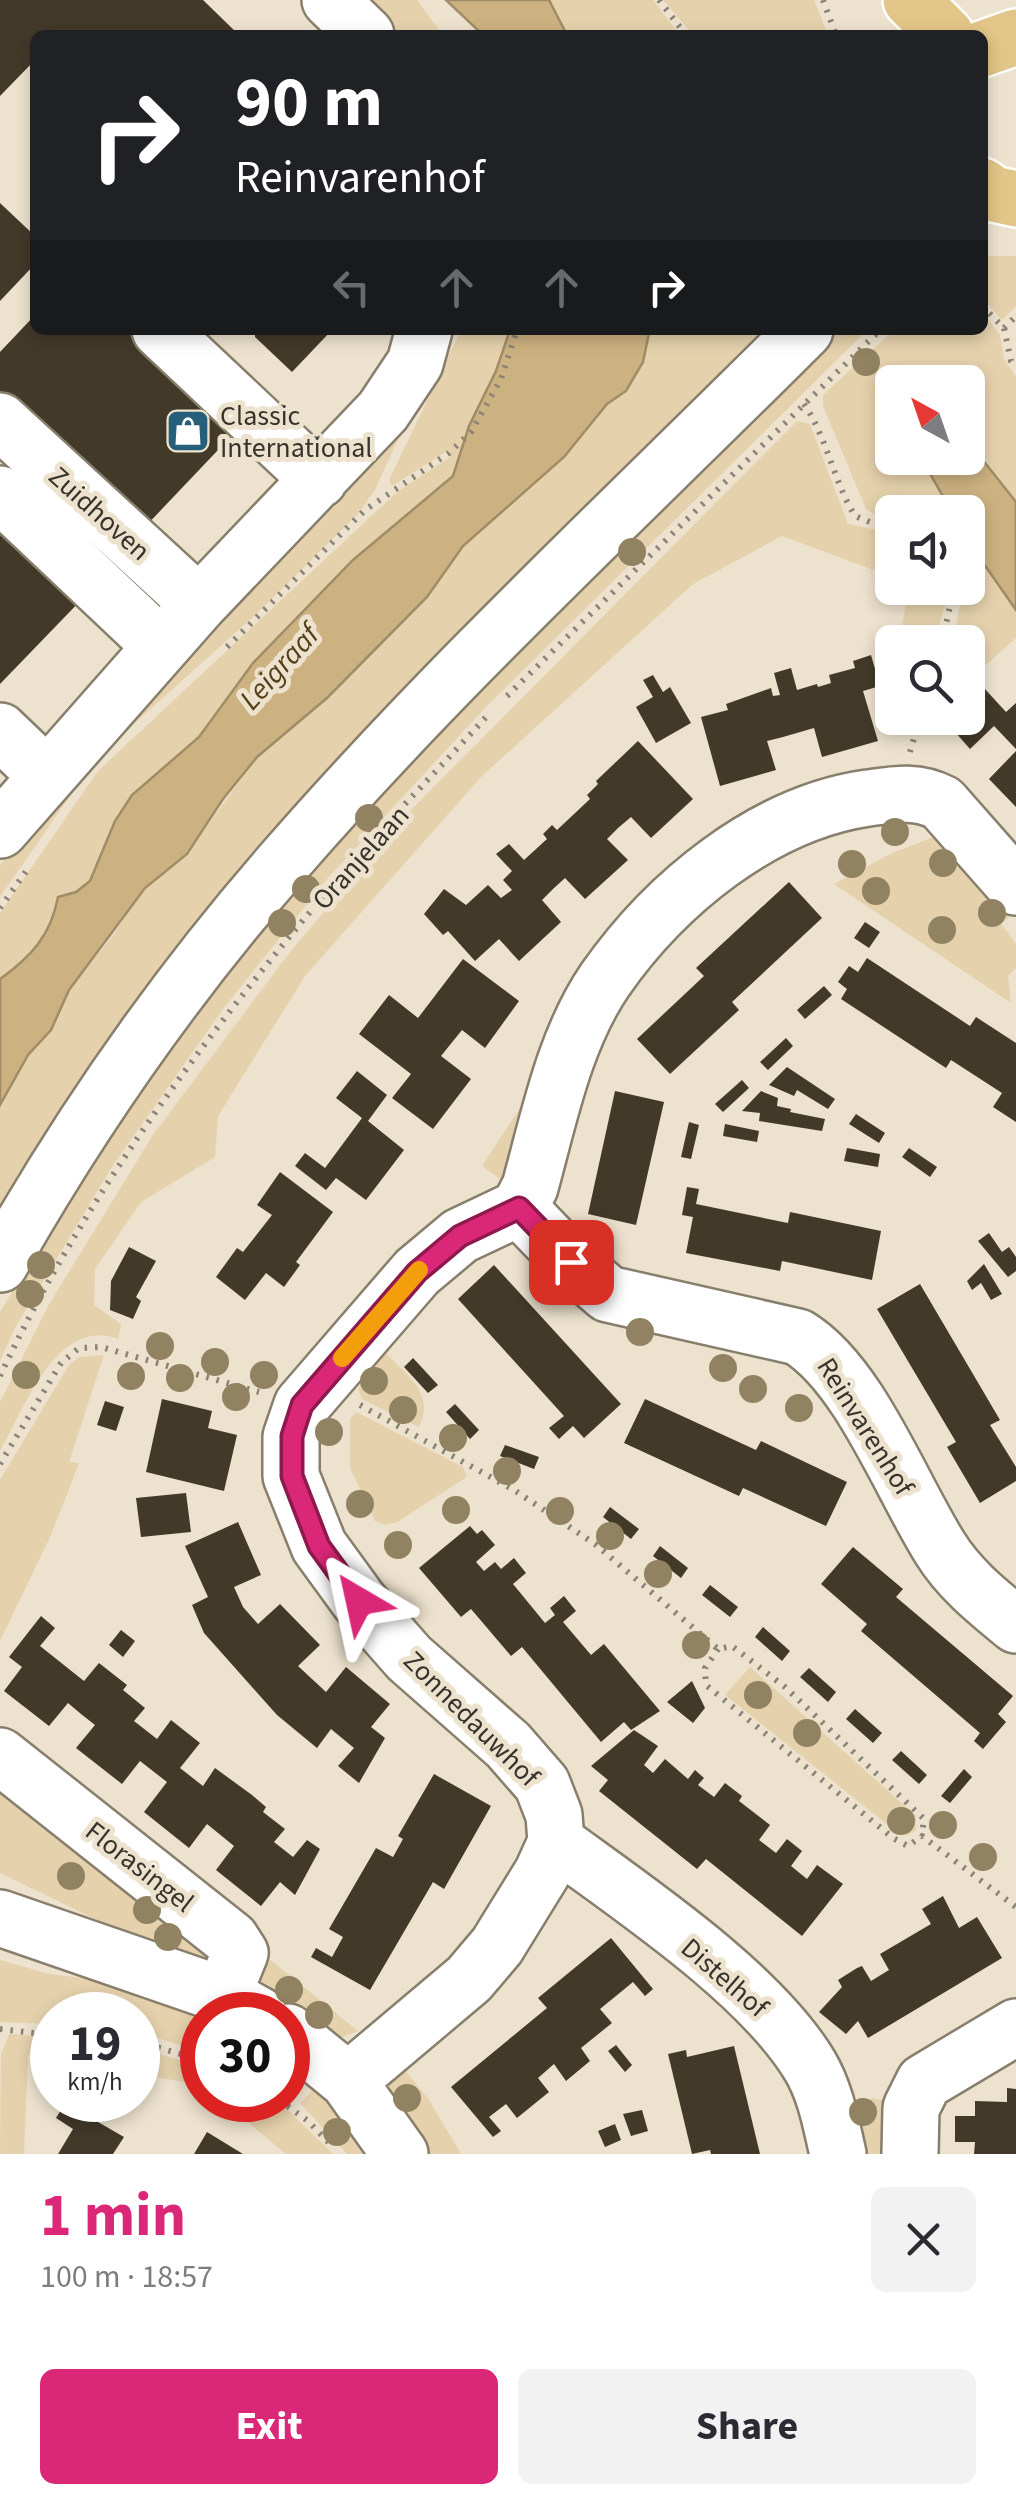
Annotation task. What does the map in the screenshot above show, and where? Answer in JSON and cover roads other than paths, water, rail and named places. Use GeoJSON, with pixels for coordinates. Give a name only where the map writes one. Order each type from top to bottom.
{"type":"FeatureCollection","features":[{"type":"Feature","properties":{"kind":"main road"},"geometry":{"type":"LineString","coordinates":[[911,0],[941,30]]}},
{"type":"Feature","properties":{"kind":"main road"},"geometry":{"type":"LineString","coordinates":[[988,47],[1016,37]]}},
{"type":"Feature","properties":{"kind":"main road"},"geometry":{"type":"LineString","coordinates":[[988,190],[1016,199]]}},
{"type":"Feature","properties":{"kind":"street"},"geometry":{"type":"LineString","coordinates":[[330,0],[361,30]]}},
{"type":"Feature","properties":{"kind":"street"},"geometry":{"type":"LineString","coordinates":[[165,335],[319,480]]}},
{"type":"Feature","properties":{"kind":"street"},"geometry":{"type":"LineString","coordinates":[[16,846],[47,776],[161,646],[383,411],[415,362],[423,335]]}},
{"type":"Feature","properties":{"kind":"street","name":"Oranjelaan"},"geometry":{"type":"LineString","coordinates":[[0,1264],[141,1043],[285,860],[378,757],[800,335]]}},
{"type":"Feature","properties":{"kind":"street","name":"Zuidhoven"},"geometry":{"type":"LineString","coordinates":[[0,422],[200,604]]}},
{"type":"Feature","properties":{"kind":"street","name":"Zuidhoven"},"geometry":{"type":"LineString","coordinates":[[0,494],[161,646]]}},
{"type":"Feature","properties":{"kind":"street"},"geometry":{"type":"LineString","coordinates":[[0,731],[47,776]]}},
{"type":"Feature","properties":{"kind":"street"},"geometry":{"type":"LineString","coordinates":[[519,1208],[530,1187],[578,1029],[604,981],[678,898],[767,831],[851,800],[902,793],[926,795],[942,804],[1016,887]]}},
{"type":"Feature","properties":{"kind":"street","name":"Zonnedauwhof"},"geometry":{"type":"LineString","coordinates":[[519,1208],[460,1236],[417,1272],[302,1405],[292,1436],[292,1476],[319,1546],[359,1601],[409,1658],[508,1745],[542,1784],[554,1815],[556,1842]]}},
{"type":"Feature","properties":{"kind":"street","name":"Reinvarenhof"},"geometry":{"type":"LineString","coordinates":[[519,1208],[608,1294],[798,1337],[818,1348],[851,1392],[941,1550],[976,1591],[1016,1625]]}},
{"type":"Feature","properties":{"kind":"street","name":"Florasingel"},"geometry":{"type":"LineString","coordinates":[[0,1756],[231,1938],[240,1953],[242,1992]]}},
{"type":"Feature","properties":{"kind":"street"},"geometry":{"type":"LineString","coordinates":[[348,2081],[470,1979],[520,1909],[556,1842]]}},
{"type":"Feature","properties":{"kind":"street","name":"Distelhof"},"geometry":{"type":"LineString","coordinates":[[556,1842],[727,1974],[768,2012],[812,2070],[825,2100],[838,2154]]}},
{"type":"Feature","properties":{"kind":"street","name":"Florasingel"},"geometry":{"type":"LineString","coordinates":[[0,1918],[206,1992]]}},
{"type":"Feature","properties":{"kind":"street"},"geometry":{"type":"LineString","coordinates":[[910,2154],[911,2108],[924,2082],[1016,2027]]}},
{"type":"Feature","properties":{"kind":"street"},"geometry":{"type":"LineString","coordinates":[[310,2050],[348,2081],[400,2154]]}},
{"type":"Feature","properties":{"kind":"water"},"geometry":{"type":"Polygon","coordinates":[[[446,0],[549,0],[564,30],[478,30],[446,0]]]}},
{"type":"Feature","properties":{"kind":"water","name":"Leigraaf"},"geometry":{"type":"Polygon","coordinates":[[[508,335],[649,335],[643,362],[626,391],[607,404],[564,457],[463,546],[427,597],[327,698],[257,757],[187,854],[145,888],[69,990],[51,1030],[28,1055],[0,1105],[0,979],[38,944],[58,897],[76,892],[90,881],[115,821],[132,795],[199,737],[253,663],[353,560],[453,476],[469,426],[508,335]]]}},
{"type":"Feature","properties":{"kind":"water"},"geometry":{"type":"Polygon","coordinates":[[[985,463],[1016,502],[1016,610],[985,565],[985,495],[942,495],[931,475],[985,475],[985,463]]]}},
{"type":"Feature","properties":{"kind":"place","name":"Classic International"},"geometry":{"type":"Point","coordinates":[188,431]}}]}
